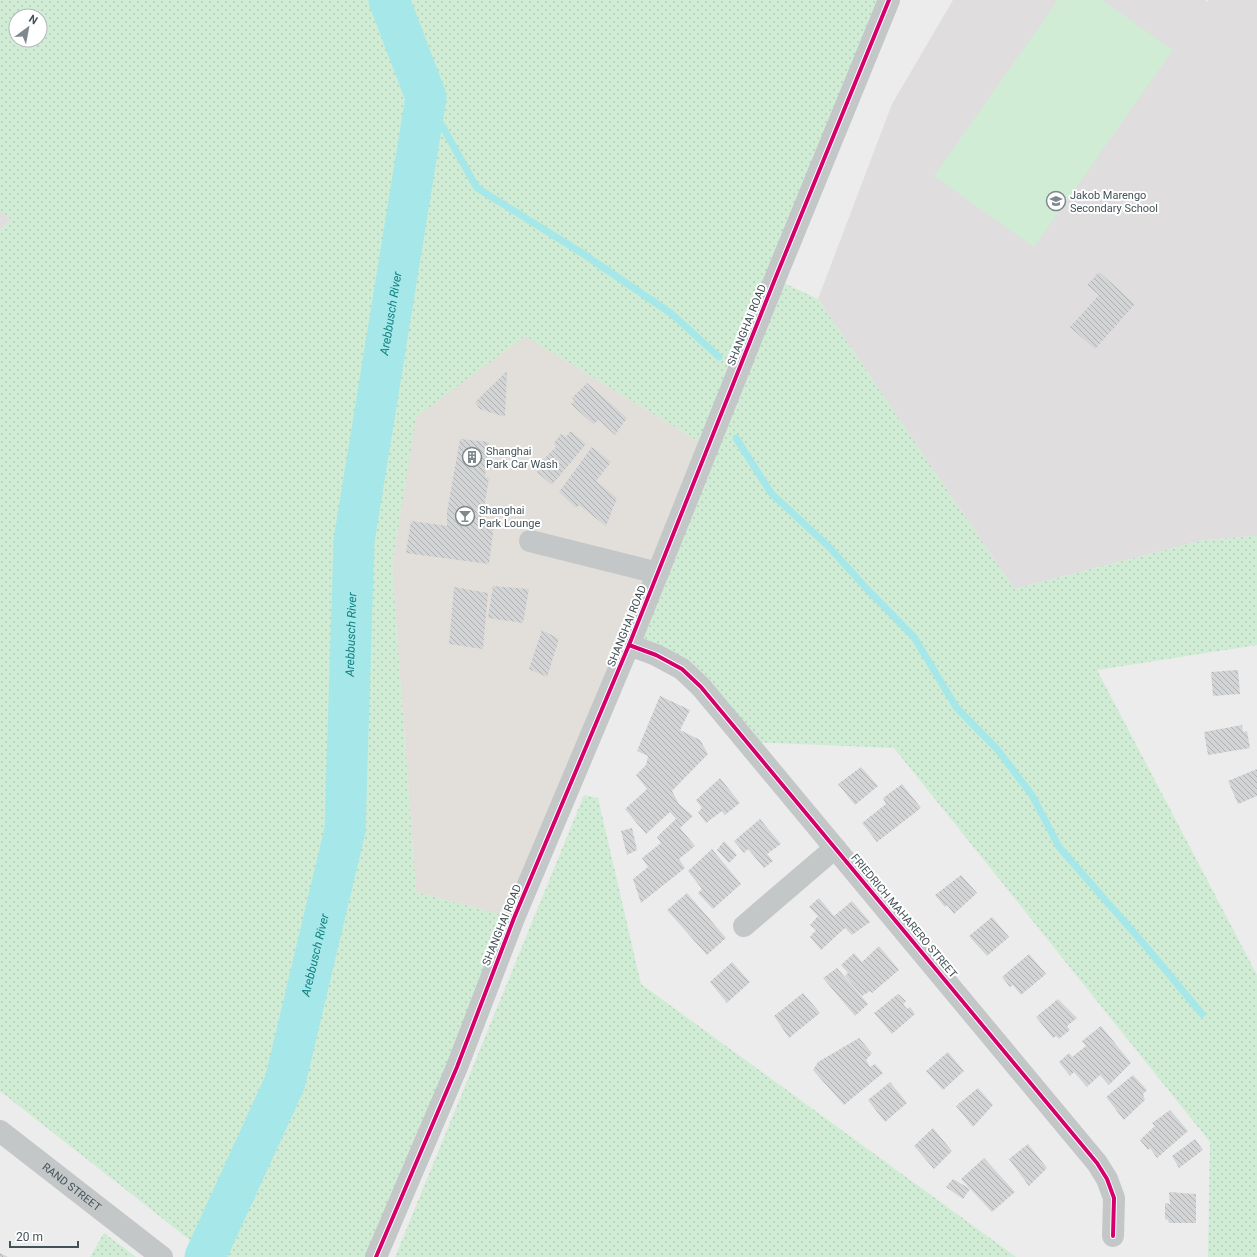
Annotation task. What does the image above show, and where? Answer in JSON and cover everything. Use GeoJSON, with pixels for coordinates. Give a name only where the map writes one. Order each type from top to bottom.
{"type":"FeatureCollection","features":[{"type":"Feature","properties":{"kind":"street","name":"SHANGHAI ROAD"},"geometry":{"type":"LineString","coordinates":[[376,1257],[457,1067],[514,918],[629,644],[774,279],[889,0]]}},
{"type":"Feature","properties":{"kind":"street"},"geometry":{"type":"LineString","coordinates":[[530,541],[658,573]]}},
{"type":"Feature","properties":{"kind":"street","name":"FRIEDRICH MAHARERO STREET"},"geometry":{"type":"LineString","coordinates":[[629,644],[656,654],[682,669],[701,687],[1097,1163],[1107,1179],[1114,1198],[1113,1236]]}},
{"type":"Feature","properties":{"kind":"street"},"geometry":{"type":"LineString","coordinates":[[744,926],[835,848]]}},
{"type":"Feature","properties":{"kind":"street","name":"RAND STREET"},"geometry":{"type":"LineString","coordinates":[[0,1131],[158,1254]]}},
{"type":"Feature","properties":{"kind":"shaded area","name":"Jakob Marengo Secondary School"},"geometry":{"type":"Polygon","coordinates":[[[953,0],[1205,0],[1207,2],[1208,0],[1257,0],[1257,536],[1204,540],[1014,589],[818,299],[892,104],[953,0]]]}},
{"type":"Feature","properties":{"kind":"shaded area"},"geometry":{"type":"Polygon","coordinates":[[[0,211],[11,219],[0,230],[0,211]]]}},
{"type":"Feature","properties":{"kind":"shaded area"},"geometry":{"type":"Polygon","coordinates":[[[525,336],[708,447],[514,918],[416,892],[392,566],[415,417],[525,336]]]}},
{"type":"Feature","properties":{"kind":"green space"},"geometry":{"type":"Polygon","coordinates":[[[0,0],[386,0],[424,97],[352,539],[343,830],[307,980],[278,1086],[203,1247],[195,1244],[0,1091],[0,230],[11,219],[0,211],[0,0]]]}},
{"type":"Feature","properties":{"kind":"green space"},"geometry":{"type":"Polygon","coordinates":[[[389,0],[889,0],[775,279],[818,299],[1014,589],[1204,540],[1257,536],[1257,645],[1097,670],[1257,975],[1257,1257],[1208,1257],[1210,1142],[894,748],[747,742],[701,687],[629,645],[708,447],[525,336],[416,417],[392,566],[416,892],[514,918],[376,1257],[205,1257],[285,1082],[345,830],[354,541],[426,97],[389,0]],[[547,232],[643,295],[582,253],[547,232]]]}},
{"type":"Feature","properties":{"kind":"green space"},"geometry":{"type":"Polygon","coordinates":[[[1058,0],[1102,0],[1173,50],[1034,247],[934,176],[1058,0]]]}},
{"type":"Feature","properties":{"kind":"green space"},"geometry":{"type":"Polygon","coordinates":[[[584,795],[598,798],[641,984],[1016,1257],[395,1257],[584,795]]]}},
{"type":"Feature","properties":{"kind":"green space"},"geometry":{"type":"Polygon","coordinates":[[[104,1233],[136,1257],[90,1257],[104,1233]]]}},
{"type":"Feature","properties":{"kind":"building"},"geometry":{"type":"Polygon","coordinates":[[[1099,272],[1135,304],[1095,349],[1070,327],[1099,295],[1087,285],[1099,272]]]}},
{"type":"Feature","properties":{"kind":"building"},"geometry":{"type":"Polygon","coordinates":[[[507,371],[505,417],[480,409],[475,402],[507,371]]]}},
{"type":"Feature","properties":{"kind":"building"},"geometry":{"type":"Polygon","coordinates":[[[587,383],[627,418],[615,435],[599,420],[593,424],[571,404],[575,401],[572,398],[587,383]]]}},
{"type":"Feature","properties":{"kind":"building"},"geometry":{"type":"Polygon","coordinates":[[[571,431],[586,444],[552,485],[537,472],[544,463],[542,461],[556,447],[554,443],[561,434],[566,437],[571,431]]]}},
{"type":"Feature","properties":{"kind":"building","name":"Shanghai Park Lounge"},"geometry":{"type":"Polygon","coordinates":[[[460,439],[489,442],[485,477],[489,478],[481,525],[494,525],[489,564],[406,553],[411,521],[447,526],[447,512],[460,439]]]}},
{"type":"Feature","properties":{"kind":"building"},"geometry":{"type":"Polygon","coordinates":[[[592,447],[611,462],[596,481],[617,498],[606,526],[579,505],[576,508],[559,492],[592,447]]]}},
{"type":"Feature","properties":{"kind":"building"},"geometry":{"type":"Polygon","coordinates":[[[493,586],[529,589],[523,623],[488,618],[493,586]]]}},
{"type":"Feature","properties":{"kind":"building"},"geometry":{"type":"Polygon","coordinates":[[[454,587],[488,593],[483,649],[449,644],[454,587]]]}},
{"type":"Feature","properties":{"kind":"building"},"geometry":{"type":"Polygon","coordinates":[[[542,630],[559,639],[547,677],[529,669],[542,630]]]}},
{"type":"Feature","properties":{"kind":"building"},"geometry":{"type":"Polygon","coordinates":[[[1238,670],[1240,694],[1213,696],[1211,672],[1238,670]]]}},
{"type":"Feature","properties":{"kind":"building"},"geometry":{"type":"Polygon","coordinates":[[[660,696],[690,710],[680,730],[700,740],[708,754],[672,791],[679,804],[693,816],[680,828],[695,846],[679,859],[685,868],[641,903],[633,879],[648,867],[642,858],[661,843],[657,837],[676,819],[670,812],[646,834],[625,809],[647,789],[636,775],[646,765],[648,756],[637,751],[660,696]]]}},
{"type":"Feature","properties":{"kind":"building"},"geometry":{"type":"Polygon","coordinates":[[[1242,725],[1243,732],[1247,731],[1250,748],[1208,755],[1204,732],[1242,725]]]}},
{"type":"Feature","properties":{"kind":"building"},"geometry":{"type":"Polygon","coordinates":[[[861,767],[878,786],[855,805],[838,784],[861,767]]]}},
{"type":"Feature","properties":{"kind":"building"},"geometry":{"type":"Polygon","coordinates":[[[1257,769],[1257,796],[1238,804],[1228,781],[1257,769]]]}},
{"type":"Feature","properties":{"kind":"building"},"geometry":{"type":"Polygon","coordinates":[[[720,778],[740,803],[725,815],[722,811],[706,823],[698,812],[702,808],[696,800],[720,778]]]}},
{"type":"Feature","properties":{"kind":"building"},"geometry":{"type":"Polygon","coordinates":[[[902,784],[921,808],[877,842],[862,823],[886,804],[883,798],[902,784]]]}},
{"type":"Feature","properties":{"kind":"building"},"geometry":{"type":"Polygon","coordinates":[[[760,819],[781,844],[767,854],[773,861],[764,868],[748,849],[744,853],[734,841],[760,819]]]}},
{"type":"Feature","properties":{"kind":"building"},"geometry":{"type":"Polygon","coordinates":[[[632,828],[637,850],[627,855],[621,831],[632,828]]]}},
{"type":"Feature","properties":{"kind":"building"},"geometry":{"type":"Polygon","coordinates":[[[724,841],[737,855],[729,863],[717,850],[724,841]]]}},
{"type":"Feature","properties":{"kind":"building"},"geometry":{"type":"Polygon","coordinates":[[[712,849],[741,884],[713,909],[698,893],[702,889],[688,871],[712,849]]]}},
{"type":"Feature","properties":{"kind":"building"},"geometry":{"type":"Polygon","coordinates":[[[961,875],[977,893],[954,914],[947,905],[945,907],[935,895],[961,875]]]}},
{"type":"Feature","properties":{"kind":"building"},"geometry":{"type":"Polygon","coordinates":[[[687,893],[726,938],[707,955],[667,910],[687,893]]]}},
{"type":"Feature","properties":{"kind":"building"},"geometry":{"type":"Polygon","coordinates":[[[819,898],[834,916],[852,901],[870,922],[852,935],[845,928],[821,950],[810,937],[816,930],[810,925],[818,916],[809,907],[819,898]]]}},
{"type":"Feature","properties":{"kind":"building"},"geometry":{"type":"Polygon","coordinates":[[[992,917],[1009,937],[987,956],[969,936],[992,917]]]}},
{"type":"Feature","properties":{"kind":"building"},"geometry":{"type":"Polygon","coordinates":[[[879,946],[899,970],[872,993],[870,991],[862,996],[845,976],[848,973],[841,965],[854,953],[862,962],[879,946]]]}},
{"type":"Feature","properties":{"kind":"building"},"geometry":{"type":"Polygon","coordinates":[[[1029,954],[1046,974],[1021,995],[1013,985],[1010,987],[1002,977],[1029,954]]]}},
{"type":"Feature","properties":{"kind":"building"},"geometry":{"type":"Polygon","coordinates":[[[732,962],[750,982],[727,1003],[710,982],[732,962]]]}},
{"type":"Feature","properties":{"kind":"building"},"geometry":{"type":"Polygon","coordinates":[[[837,968],[868,1004],[855,1016],[823,978],[837,968]]]}},
{"type":"Feature","properties":{"kind":"building"},"geometry":{"type":"Polygon","coordinates":[[[803,993],[820,1013],[789,1038],[774,1016],[803,993]]]}},
{"type":"Feature","properties":{"kind":"building"},"geometry":{"type":"Polygon","coordinates":[[[898,994],[906,1001],[903,1004],[907,1009],[910,1007],[915,1014],[892,1034],[874,1013],[898,994]]]}},
{"type":"Feature","properties":{"kind":"building"},"geometry":{"type":"Polygon","coordinates":[[[1058,999],[1077,1018],[1067,1026],[1070,1030],[1059,1039],[1056,1036],[1053,1038],[1036,1017],[1058,999]]]}},
{"type":"Feature","properties":{"kind":"building"},"geometry":{"type":"Polygon","coordinates":[[[1101,1026],[1131,1063],[1109,1085],[1100,1075],[1087,1087],[1074,1072],[1070,1076],[1059,1062],[1069,1053],[1072,1057],[1086,1046],[1082,1041],[1101,1026]]]}},
{"type":"Feature","properties":{"kind":"building"},"geometry":{"type":"Polygon","coordinates":[[[859,1038],[872,1053],[866,1060],[870,1067],[875,1064],[883,1073],[844,1105],[813,1070],[818,1062],[859,1038]]]}},
{"type":"Feature","properties":{"kind":"building"},"geometry":{"type":"Polygon","coordinates":[[[948,1052],[964,1071],[943,1090],[926,1071],[948,1052]]]}},
{"type":"Feature","properties":{"kind":"building"},"geometry":{"type":"Polygon","coordinates":[[[1133,1075],[1147,1090],[1143,1094],[1145,1100],[1124,1120],[1106,1097],[1133,1075]]]}},
{"type":"Feature","properties":{"kind":"building"},"geometry":{"type":"Polygon","coordinates":[[[890,1082],[907,1103],[885,1122],[868,1100],[890,1082]]]}},
{"type":"Feature","properties":{"kind":"building"},"geometry":{"type":"Polygon","coordinates":[[[978,1088],[993,1105],[973,1127],[956,1106],[978,1088]]]}},
{"type":"Feature","properties":{"kind":"building"},"geometry":{"type":"Polygon","coordinates":[[[1170,1110],[1188,1131],[1157,1158],[1150,1148],[1148,1150],[1140,1140],[1155,1126],[1152,1123],[1170,1110]]]}},
{"type":"Feature","properties":{"kind":"building"},"geometry":{"type":"Polygon","coordinates":[[[933,1128],[952,1151],[934,1169],[914,1146],[933,1128]]]}},
{"type":"Feature","properties":{"kind":"building"},"geometry":{"type":"Polygon","coordinates":[[[1195,1139],[1203,1150],[1179,1168],[1172,1156],[1195,1139]]]}},
{"type":"Feature","properties":{"kind":"building"},"geometry":{"type":"Polygon","coordinates":[[[1028,1144],[1047,1168],[1029,1186],[1009,1159],[1028,1144]]]}},
{"type":"Feature","properties":{"kind":"building"},"geometry":{"type":"Polygon","coordinates":[[[984,1158],[1015,1192],[992,1212],[961,1179],[984,1158]]]}},
{"type":"Feature","properties":{"kind":"building"},"geometry":{"type":"Polygon","coordinates":[[[953,1179],[970,1189],[963,1199],[946,1187],[953,1179]]]}},
{"type":"Feature","properties":{"kind":"building"},"geometry":{"type":"Polygon","coordinates":[[[1169,1192],[1196,1194],[1196,1223],[1169,1223],[1168,1220],[1165,1219],[1165,1203],[1170,1204],[1169,1192]]]}},
{"type":"Feature","properties":{"kind":"building"},"geometry":{"type":"Polygon","coordinates":[[[0,1253],[8,1257],[0,1257],[0,1253]]]}},
{"type":"Feature","properties":{"kind":"waterway","name":"Arebbusch River"},"geometry":{"type":"LineString","coordinates":[[205,1257],[285,1082],[345,830],[354,541],[426,97],[389,0]]}},
{"type":"Feature","properties":{"kind":"waterway"},"geometry":{"type":"LineString","coordinates":[[426,97],[477,188],[582,253],[672,314],[719,357]]}},
{"type":"Feature","properties":{"kind":"waterway"},"geometry":{"type":"LineString","coordinates":[[736,438],[771,493],[829,547],[867,589],[914,637],[956,707],[997,749],[1032,795],[1059,847],[1143,943],[1202,1014]]}},
{"type":"Feature","properties":{"kind":"cycle path"},"geometry":{"type":"LineString","coordinates":[[376,1257],[457,1067],[514,918],[629,645],[775,279],[889,0]]}},
{"type":"Feature","properties":{"kind":"cycle path"},"geometry":{"type":"LineString","coordinates":[[629,645],[656,655],[682,669],[701,687],[1097,1163],[1107,1179],[1114,1198],[1113,1236]]}},
{"type":"Feature","properties":{"kind":"place","name":"Jakob Marengo Secondary School"},"geometry":{"type":"Point","coordinates":[1056,201]}},
{"type":"Feature","properties":{"kind":"place","name":"Shanghai Park Car Wash"},"geometry":{"type":"Point","coordinates":[472,457]}},
{"type":"Feature","properties":{"kind":"place","name":"Shanghai Park Lounge"},"geometry":{"type":"Point","coordinates":[465,516]}}]}
